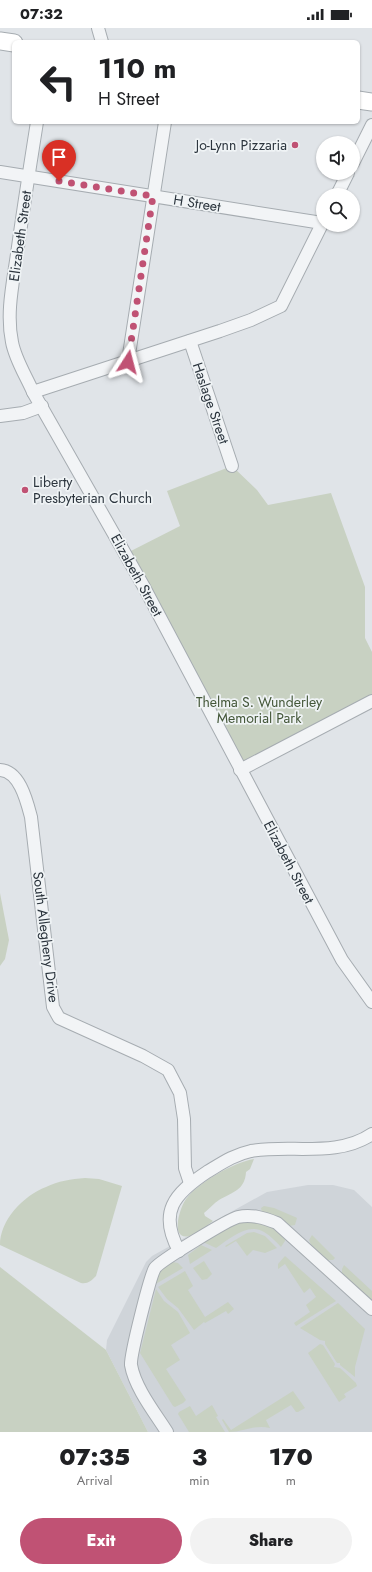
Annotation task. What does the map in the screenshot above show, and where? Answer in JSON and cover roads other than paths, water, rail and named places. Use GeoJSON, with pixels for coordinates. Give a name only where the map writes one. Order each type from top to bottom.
{"type":"FeatureCollection","features":[{"type":"Feature","properties":{"kind":"street"},"geometry":{"type":"LineString","coordinates":[[98,28],[101,40]]}},
{"type":"Feature","properties":{"kind":"street"},"geometry":{"type":"LineString","coordinates":[[0,41],[12,43]]}},
{"type":"Feature","properties":{"kind":"street"},"geometry":{"type":"LineString","coordinates":[[360,100],[372,102]]}},
{"type":"Feature","properties":{"kind":"street","name":"Elizabeth Street"},"geometry":{"type":"LineString","coordinates":[[37,124],[11,298],[10,326],[12,343],[33,392],[144,586],[240,770],[342,960],[372,1002]]}},
{"type":"Feature","properties":{"kind":"street"},"geometry":{"type":"LineString","coordinates":[[128,362],[165,124]]}},
{"type":"Feature","properties":{"kind":"street"},"geometry":{"type":"LineString","coordinates":[[360,149],[372,125]]}},
{"type":"Feature","properties":{"kind":"street","name":"H Street"},"geometry":{"type":"LineString","coordinates":[[0,172],[316,221]]}},
{"type":"Feature","properties":{"kind":"street"},"geometry":{"type":"LineString","coordinates":[[33,392],[220,331],[251,320],[281,306],[318,232]]}},
{"type":"Feature","properties":{"kind":"street","name":"Haslage Street"},"geometry":{"type":"LineString","coordinates":[[190,341],[232,466]]}},
{"type":"Feature","properties":{"kind":"street"},"geometry":{"type":"LineString","coordinates":[[0,416],[24,413],[42,406]]}},
{"type":"Feature","properties":{"kind":"street"},"geometry":{"type":"LineString","coordinates":[[240,770],[372,701]]}},
{"type":"Feature","properties":{"kind":"street","name":"South Allegheny Drive"},"geometry":{"type":"LineString","coordinates":[[0,770],[14,776],[22,788],[26,795],[31,817],[53,1007],[59,1018],[143,1056],[168,1070],[180,1093],[184,1119],[184,1168],[190,1183]]}},
{"type":"Feature","properties":{"kind":"street"},"geometry":{"type":"LineString","coordinates":[[179,1251],[172,1237],[169,1223],[172,1206],[181,1192],[190,1183],[232,1156],[252,1151],[350,1145],[364,1140],[372,1134]]}},
{"type":"Feature","properties":{"kind":"street"},"geometry":{"type":"LineString","coordinates":[[167,1432],[136,1383],[131,1364],[134,1346],[151,1280],[156,1268],[165,1259],[223,1224],[238,1217],[251,1216],[265,1218],[277,1223],[296,1238],[372,1309]]}},
{"type":"Feature","properties":{"kind":"place","name":"Jo-Lynn Pizzaria"},"geometry":{"type":"Point","coordinates":[295,145]}},
{"type":"Feature","properties":{"kind":"place","name":"Liberty Presbyterian Church"},"geometry":{"type":"Point","coordinates":[25,490]}},
{"type":"Feature","properties":{"kind":"park label","name":"Thelma S. Wunderley Memorial Park"},"geometry":{"type":"Point","coordinates":[259,710]}}]}
